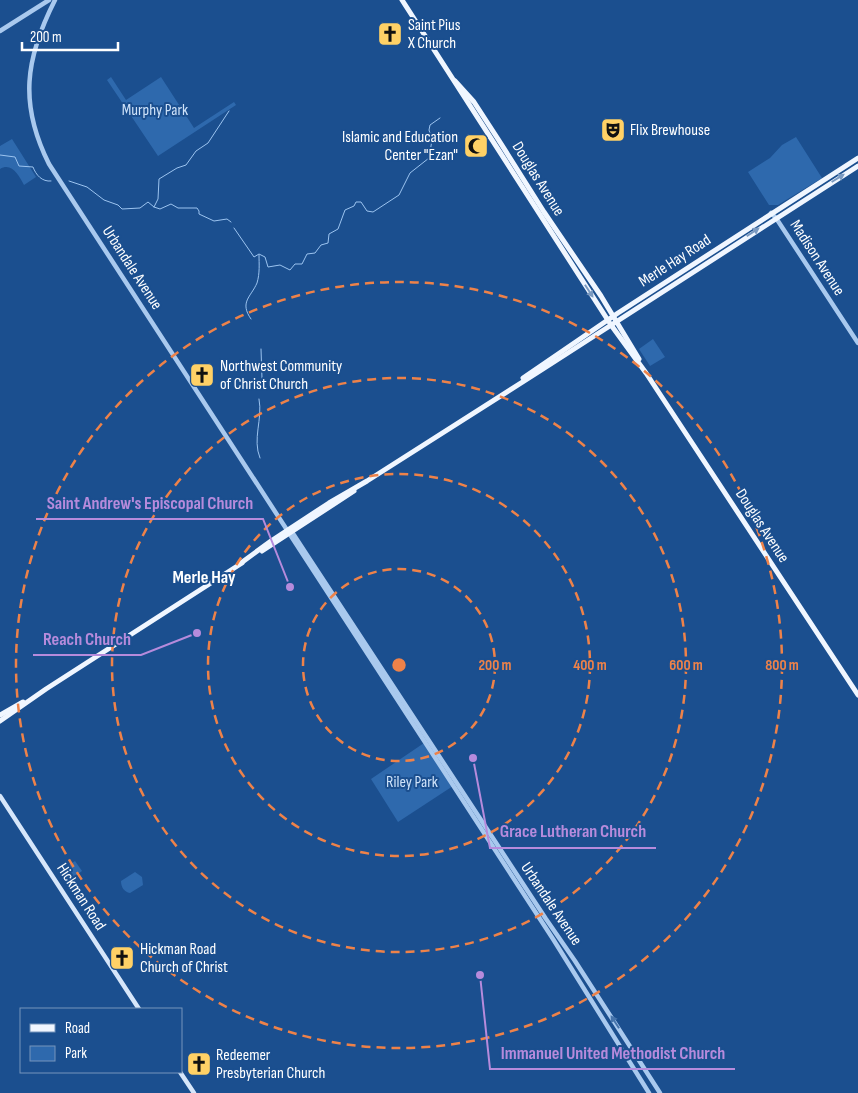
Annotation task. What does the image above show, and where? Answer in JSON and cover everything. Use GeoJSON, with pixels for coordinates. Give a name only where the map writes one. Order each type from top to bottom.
{"type":"FeatureCollection","features":[{"type":"Feature","properties":{"kind":"main road","name":"Douglas Avenue"},"geometry":{"type":"LineString","coordinates":[[402,0],[455,80],[456,86],[858,695]]}},
{"type":"Feature","properties":{"kind":"main road","name":"Merle Hay Road"},"geometry":{"type":"LineString","coordinates":[[0,721],[344,494],[368,481],[509,390],[771,213],[858,158]]}},
{"type":"Feature","properties":{"kind":"main road","name":"Merle Hay Road"},"geometry":{"type":"LineString","coordinates":[[612,321],[858,166]]}},
{"type":"Feature","properties":{"kind":"main road","name":"Merle Hay Road"},"geometry":{"type":"LineString","coordinates":[[0,715],[46,689]]}},
{"type":"Feature","properties":{"kind":"main road","name":"Hickman Road"},"geometry":{"type":"LineString","coordinates":[[1,796],[138,1008]]}},
{"type":"Feature","properties":{"kind":"main road"},"geometry":{"type":"LineString","coordinates":[[181,1073],[194,1093]]}},
{"type":"Feature","properties":{"kind":"street"},"geometry":{"type":"LineString","coordinates":[[0,31],[49,0]]}},
{"type":"Feature","properties":{"kind":"street","name":"Urbandale Avenue"},"geometry":{"type":"LineString","coordinates":[[55,0],[38,38],[29,80],[32,120],[40,146],[52,168],[560,950],[649,1093]]}},
{"type":"Feature","properties":{"kind":"street","name":"Madison Avenue"},"geometry":{"type":"LineString","coordinates":[[771,213],[858,343]]}},
{"type":"Feature","properties":{"kind":"street","name":"Urbandale Avenue"},"geometry":{"type":"LineString","coordinates":[[289,532],[575,961],[660,1093]]}},
{"type":"Feature","properties":{"kind":"green space","name":"Murphy Park"},"geometry":{"type":"Polygon","coordinates":[[[111,77],[126,100],[161,77],[194,128],[234,102],[236,105],[158,156],[107,80],[111,77]]]}},
{"type":"Feature","properties":{"kind":"green space"},"geometry":{"type":"Polygon","coordinates":[[[796,137],[822,178],[778,205],[769,205],[748,172],[770,158],[782,145],[796,137]]]}},
{"type":"Feature","properties":{"kind":"green space"},"geometry":{"type":"Polygon","coordinates":[[[12,139],[36,177],[24,185],[12,169],[4,167],[0,169],[0,146],[12,139]]]}},
{"type":"Feature","properties":{"kind":"green space"},"geometry":{"type":"Polygon","coordinates":[[[653,339],[665,357],[650,366],[639,349],[653,339]]]}},
{"type":"Feature","properties":{"kind":"green space","name":"Riley Park"},"geometry":{"type":"Polygon","coordinates":[[[424,743],[453,786],[398,822],[371,779],[424,743]]]}},
{"type":"Feature","properties":{"kind":"green space"},"geometry":{"type":"Polygon","coordinates":[[[75,861],[82,871],[67,882],[60,871],[75,861]]]}},
{"type":"Feature","properties":{"kind":"green space"},"geometry":{"type":"Polygon","coordinates":[[[135,872],[142,877],[143,885],[130,893],[126,892],[121,881],[135,872]]]}},
{"type":"Feature","properties":{"kind":"waterway"},"geometry":{"type":"LineString","coordinates":[[154,207],[158,199],[159,179],[186,165],[196,151],[208,143],[229,111]]}},
{"type":"Feature","properties":{"kind":"waterway"},"geometry":{"type":"LineString","coordinates":[[234,228],[254,257],[259,254],[265,257],[268,267],[280,265],[290,270],[295,264],[302,264],[307,254],[315,253],[321,245],[328,243],[329,234],[338,229],[345,210],[354,206],[356,202],[361,202],[367,211],[373,212],[399,195],[410,173],[429,158],[432,140],[429,130],[430,125],[440,118]]}},
{"type":"Feature","properties":{"kind":"waterway"},"geometry":{"type":"LineString","coordinates":[[0,155],[15,157],[19,166],[33,167],[40,177],[51,181]]}},
{"type":"Feature","properties":{"kind":"waterway"},"geometry":{"type":"LineString","coordinates":[[69,181],[87,187],[104,200],[118,205],[122,209],[140,208],[148,202],[160,209],[171,204],[178,208],[197,208],[199,214],[214,221],[227,219],[231,222]]}},
{"type":"Feature","properties":{"kind":"waterway"},"geometry":{"type":"LineString","coordinates":[[251,319],[246,304],[257,283],[259,255]]}},
{"type":"Feature","properties":{"kind":"waterway"},"geometry":{"type":"LineString","coordinates":[[261,349],[262,378]]}},
{"type":"Feature","properties":{"kind":"waterway"},"geometry":{"type":"LineString","coordinates":[[259,399],[260,414],[257,444],[260,458]]}},
{"type":"Feature","properties":{"kind":"place","name":"Saint Pius X Church"},"geometry":{"type":"Point","coordinates":[390,34]}},
{"type":"Feature","properties":{"kind":"place","name":"Flix Brewhouse"},"geometry":{"type":"Point","coordinates":[613,130]}},
{"type":"Feature","properties":{"kind":"place","name":"Islamic and Education Center \"Ezan\""},"geometry":{"type":"Point","coordinates":[476,146]}},
{"type":"Feature","properties":{"kind":"place","name":"Northwest Community of Christ Church"},"geometry":{"type":"Point","coordinates":[202,375]}},
{"type":"Feature","properties":{"kind":"place","name":"Saint Andrew's Episcopal Church"},"geometry":{"type":"Point","coordinates":[290,587]}},
{"type":"Feature","properties":{"kind":"place","name":"Reach Church"},"geometry":{"type":"Point","coordinates":[197,633]}},
{"type":"Feature","properties":{"kind":"place","name":"Grace Lutheran Church"},"geometry":{"type":"Point","coordinates":[473,758]}},
{"type":"Feature","properties":{"kind":"place","name":"Hickman Road Church of Christ"},"geometry":{"type":"Point","coordinates":[122,958]}},
{"type":"Feature","properties":{"kind":"place","name":"Immanuel United Methodist Church"},"geometry":{"type":"Point","coordinates":[480,975]}},
{"type":"Feature","properties":{"kind":"place","name":"Redeemer Presbyterian Church"},"geometry":{"type":"Point","coordinates":[199,1064]}},
{"type":"Feature","properties":{"kind":"district","name":"Merle Hay"},"geometry":{"type":"Point","coordinates":[204,577]}}]}
